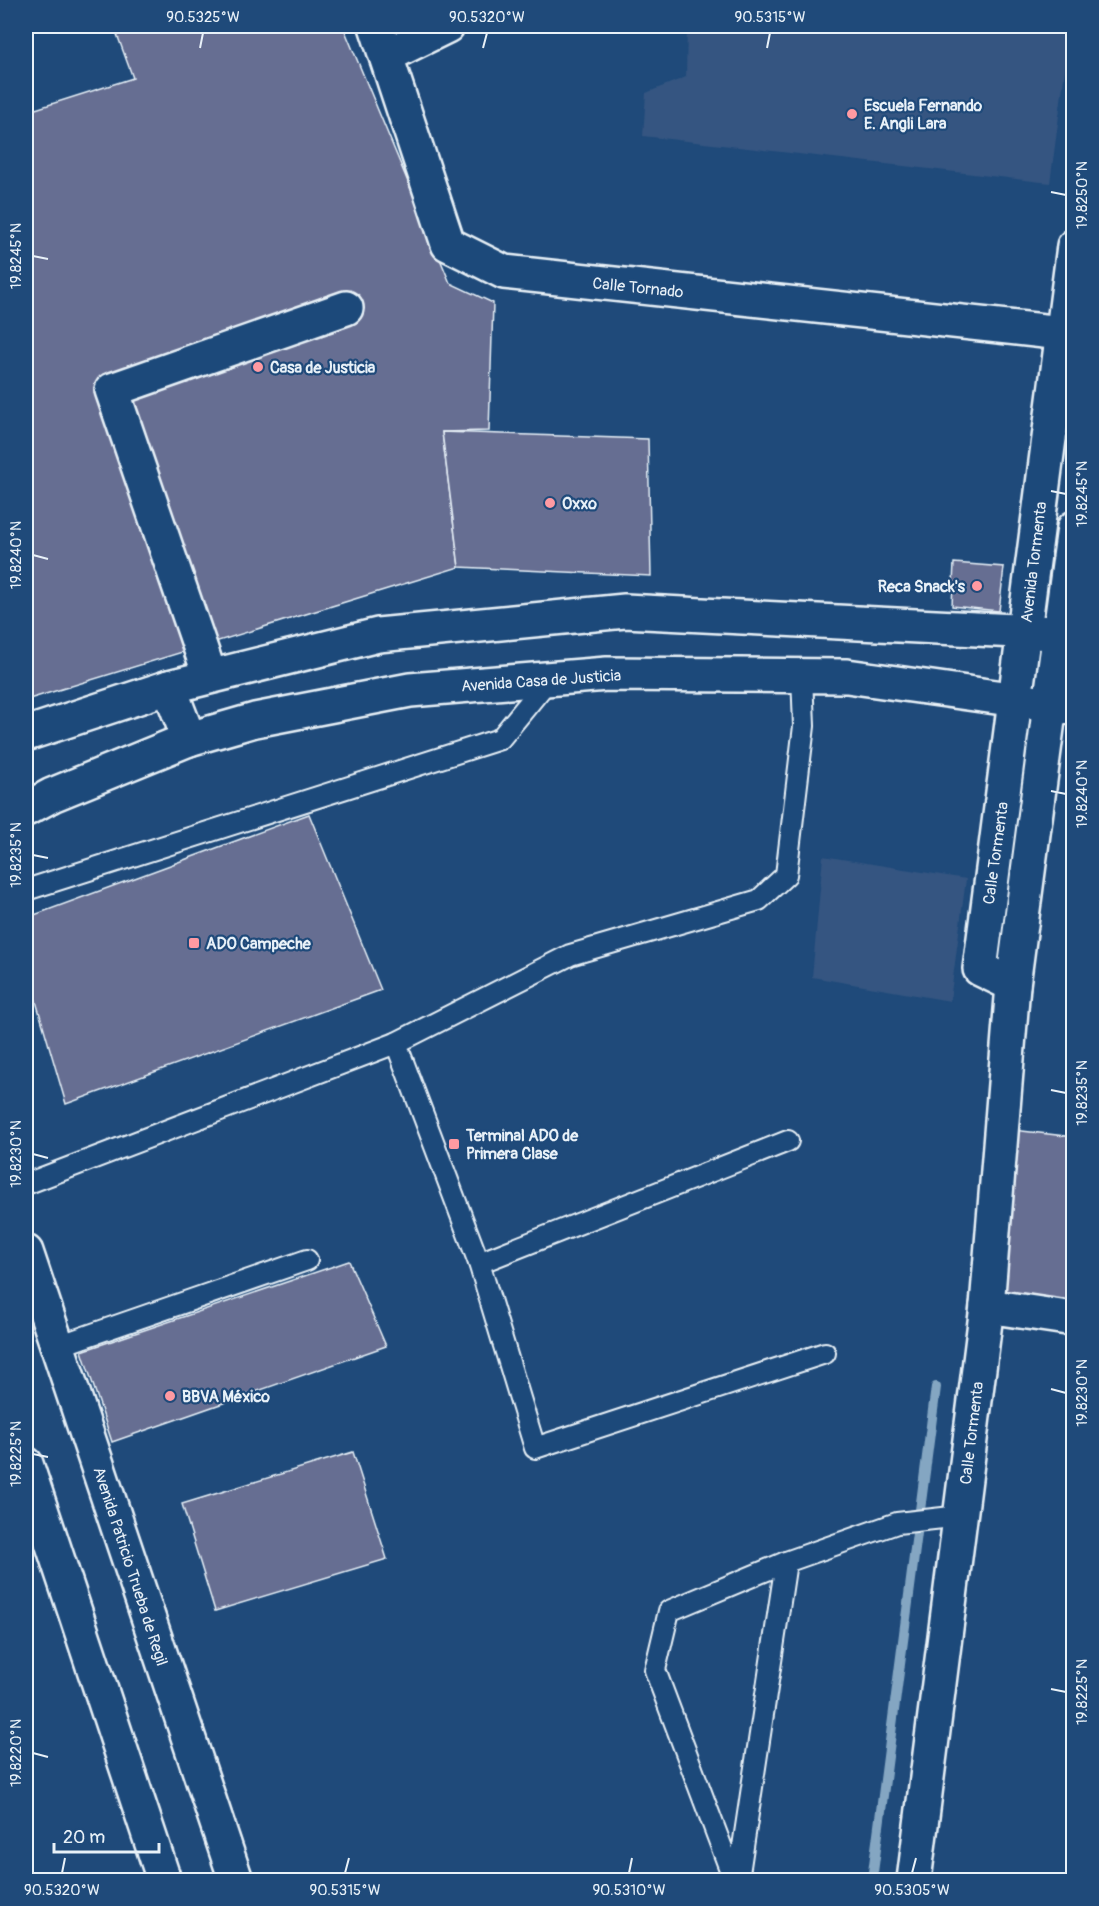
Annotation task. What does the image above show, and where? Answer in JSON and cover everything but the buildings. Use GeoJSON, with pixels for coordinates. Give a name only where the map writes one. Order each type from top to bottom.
{"type":"FeatureCollection","features":[{"type":"Feature","properties":{"kind":"street"},"geometry":{"type":"LineString","coordinates":[[381,41],[447,26]]}},
{"type":"Feature","properties":{"kind":"street","name":"Calle Tornado"},"geometry":{"type":"LineString","coordinates":[[381,41],[448,244],[504,272],[1062,333]]}},
{"type":"Feature","properties":{"kind":"street","name":"Avenida Tormenta"},"geometry":{"type":"LineString","coordinates":[[1015,700],[1074,246]]}},
{"type":"Feature","properties":{"kind":"street"},"geometry":{"type":"LineString","coordinates":[[210,676],[112,390],[346,308]]}},
{"type":"Feature","properties":{"kind":"street"},"geometry":{"type":"LineString","coordinates":[[1062,706],[1074,528]]}},
{"type":"Feature","properties":{"kind":"street"},"geometry":{"type":"LineString","coordinates":[[26,734],[169,687],[378,635],[625,611],[1067,633]]}},
{"type":"Feature","properties":{"kind":"street","name":"Avenida Casa de Justicia"},"geometry":{"type":"LineString","coordinates":[[26,808],[52,795],[189,739],[255,720],[410,690],[608,674],[847,676],[1062,706]]}},
{"type":"Feature","properties":{"kind":"street"},"geometry":{"type":"LineString","coordinates":[[169,687],[189,739]]}},
{"type":"Feature","properties":{"kind":"street","name":"Calle Tormenta"},"geometry":{"type":"LineString","coordinates":[[1014,985],[980,969],[1015,700]]}},
{"type":"Feature","properties":{"kind":"street","name":"Calle Tormenta"},"geometry":{"type":"LineString","coordinates":[[914,1881],[987,1306],[1014,985],[1062,706]]}},
{"type":"Feature","properties":{"kind":"street","name":"Avenida Patricio Trueba de Regil"},"geometry":{"type":"LineString","coordinates":[[26,1252],[236,1881]]}},
{"type":"Feature","properties":{"kind":"street"},"geometry":{"type":"LineString","coordinates":[[987,1306],[1074,1319]]}},
{"type":"Feature","properties":{"kind":"street"},"geometry":{"type":"LineString","coordinates":[[26,1464],[164,1881]]}},
{"type":"Feature","properties":{"kind":"lane"},"geometry":{"type":"LineString","coordinates":[[26,1184],[396,1043],[570,955],[759,900],[786,875],[804,726],[801,675]]}},
{"type":"Feature","properties":{"kind":"lane"},"geometry":{"type":"LineString","coordinates":[[26,890],[500,739],[549,679]]}},
{"type":"Feature","properties":{"kind":"lane"},"geometry":{"type":"LineString","coordinates":[[396,1043],[479,1263],[535,1448],[825,1353]]}},
{"type":"Feature","properties":{"kind":"lane"},"geometry":{"type":"LineString","coordinates":[[479,1263],[788,1141]]}},
{"type":"Feature","properties":{"kind":"lane"},"geometry":{"type":"LineString","coordinates":[[58,1346],[307,1260]]}},
{"type":"Feature","properties":{"kind":"lane"},"geometry":{"type":"LineString","coordinates":[[736,1881],[655,1670],[669,1611],[786,1562],[897,1523],[961,1516]]}},
{"type":"Feature","properties":{"kind":"lane"},"geometry":{"type":"LineString","coordinates":[[736,1881],[786,1562]]}},
{"type":"Feature","properties":{"kind":"shaded area","name":"Escuela Fernando E. Angli Lara"},"geometry":{"type":"Polygon","coordinates":[[[687,26],[1071,26],[1050,183],[643,136],[646,93],[686,77],[687,26]]]}},
{"type":"Feature","properties":{"kind":"shaded area"},"geometry":{"type":"Polygon","coordinates":[[[823,856],[966,879],[950,1001],[812,977],[823,856]]]}},
{"type":"Feature","properties":{"kind":"waterway"},"geometry":{"type":"LineString","coordinates":[[872,1880],[936,1387]]}},
{"type":"Feature","properties":{"kind":"place","name":"Escuela Fernando E. Angli Lara"},"geometry":{"type":"Point","coordinates":[852,114]}},
{"type":"Feature","properties":{"kind":"place","name":"Casa de Justicia"},"geometry":{"type":"Point","coordinates":[258,367]}},
{"type":"Feature","properties":{"kind":"place","name":"Oxxo"},"geometry":{"type":"Point","coordinates":[550,503]}},
{"type":"Feature","properties":{"kind":"place","name":"Reca Snack's"},"geometry":{"type":"Point","coordinates":[977,586]}},
{"type":"Feature","properties":{"kind":"place","name":"ADO Campeche"},"geometry":{"type":"Point","coordinates":[194,943]}},
{"type":"Feature","properties":{"kind":"place","name":"Terminal ADO de Primera Clase"},"geometry":{"type":"Point","coordinates":[454,1144]}},
{"type":"Feature","properties":{"kind":"place","name":"BBVA México"},"geometry":{"type":"Point","coordinates":[170,1396]}}]}
